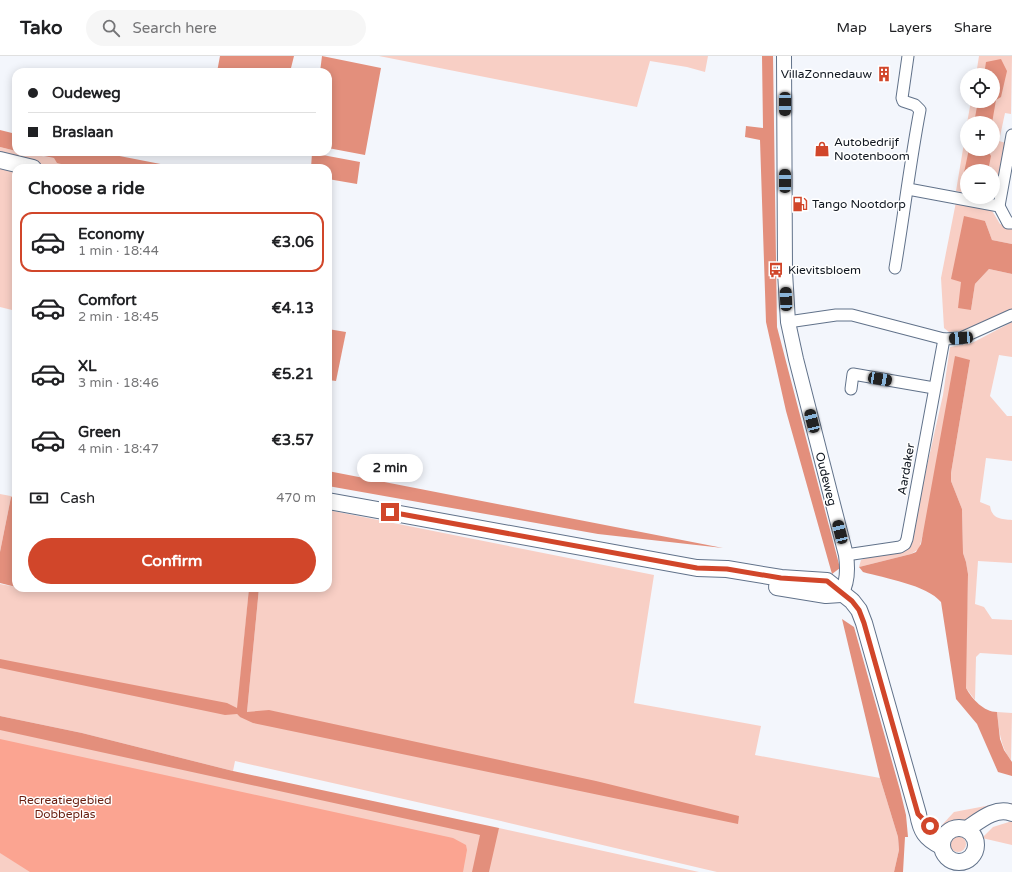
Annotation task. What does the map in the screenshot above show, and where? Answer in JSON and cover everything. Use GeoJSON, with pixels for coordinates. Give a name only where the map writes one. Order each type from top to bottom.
{"type":"FeatureCollection","features":[{"type":"Feature","properties":{"kind":"main road"},"geometry":{"type":"LineString","coordinates":[[0,160],[16,164]]}},
{"type":"Feature","properties":{"kind":"main road"},"geometry":{"type":"LineString","coordinates":[[332,501],[697,568],[727,569],[781,578],[827,581],[832,584],[841,594],[852,601],[859,610],[864,623],[918,814],[920,828],[949,857],[967,860],[973,853],[976,845],[970,833]]}},
{"type":"Feature","properties":{"kind":"main road"},"geometry":{"type":"LineString","coordinates":[[970,833],[992,813],[1012,813]]}},
{"type":"Feature","properties":{"kind":"main road"},"geometry":{"type":"LineString","coordinates":[[949,857],[955,828],[970,833],[990,824],[1012,818]]}},
{"type":"Feature","properties":{"kind":"street","name":"Oudeweg"},"geometry":{"type":"LineString","coordinates":[[784,56],[785,272],[788,322],[846,555],[848,569],[845,587],[841,594]]}},
{"type":"Feature","properties":{"kind":"street"},"geometry":{"type":"LineString","coordinates":[[895,268],[908,189],[907,180],[920,110],[915,105],[904,101],[902,98],[908,56]]}},
{"type":"Feature","properties":{"kind":"street"},"geometry":{"type":"LineString","coordinates":[[1012,135],[999,206],[1008,222],[1012,223]]}},
{"type":"Feature","properties":{"kind":"street"},"geometry":{"type":"LineString","coordinates":[[908,189],[999,206]]}},
{"type":"Feature","properties":{"kind":"street"},"geometry":{"type":"LineString","coordinates":[[788,322],[836,315],[852,316],[944,339],[961,338],[1012,315]]}},
{"type":"Feature","properties":{"kind":"street","name":"Aardaker"},"geometry":{"type":"LineString","coordinates":[[846,555],[900,547],[905,544],[944,339]]}},
{"type":"Feature","properties":{"kind":"street"},"geometry":{"type":"LineString","coordinates":[[851,389],[853,374],[934,388]]}},
{"type":"Feature","properties":{"kind":"green space"},"geometry":{"type":"Polygon","coordinates":[[[379,56],[708,56],[705,72],[687,67],[650,61],[637,107],[379,56]]]}},
{"type":"Feature","properties":{"kind":"green space"},"geometry":{"type":"Polygon","coordinates":[[[979,56],[1012,56],[1011,114],[1005,113],[1000,136],[1000,116],[968,116],[970,108],[1000,108],[1000,68],[977,68],[979,56]]]}},
{"type":"Feature","properties":{"kind":"green space"},"geometry":{"type":"Polygon","coordinates":[[[1000,141],[1006,143],[1000,173],[1000,164],[960,164],[962,156],[1000,156],[1000,141]]]}},
{"type":"Feature","properties":{"kind":"green space"},"geometry":{"type":"Polygon","coordinates":[[[0,147],[12,150],[12,156],[41,156],[54,158],[72,164],[39,164],[0,155],[0,147]]]}},
{"type":"Feature","properties":{"kind":"green space"},"geometry":{"type":"Polygon","coordinates":[[[0,166],[12,169],[12,310],[0,307],[0,166]]]}},
{"type":"Feature","properties":{"kind":"green space"},"geometry":{"type":"Polygon","coordinates":[[[960,167],[960,192],[956,191],[960,167]]]}},
{"type":"Feature","properties":{"kind":"green space"},"geometry":{"type":"Polygon","coordinates":[[[956,202],[991,209],[1000,224],[1012,227],[1012,244],[992,240],[985,221],[961,282],[971,310],[975,284],[989,269],[1012,274],[1012,309],[965,330],[949,332],[944,328],[941,278],[956,202]]]}},
{"type":"Feature","properties":{"kind":"green space"},"geometry":{"type":"Polygon","coordinates":[[[1012,322],[1012,357],[999,355],[990,396],[1007,416],[1012,416],[1012,461],[986,458],[980,502],[990,506],[993,514],[998,518],[1012,520],[1012,563],[978,561],[975,604],[984,607],[992,619],[1012,620],[1012,655],[980,653],[976,657],[975,700],[966,688],[965,682],[968,574],[963,553],[962,509],[951,481],[951,473],[970,360],[919,549],[911,554],[859,567],[861,560],[910,541],[943,395],[950,347],[972,343],[1012,322]]]}},
{"type":"Feature","properties":{"kind":"green space"},"geometry":{"type":"Polygon","coordinates":[[[0,494],[12,497],[0,552],[0,494]]]}},
{"type":"Feature","properties":{"kind":"green space"},"geometry":{"type":"Polygon","coordinates":[[[332,511],[654,575],[634,703],[761,726],[755,755],[880,778],[898,837],[899,850],[894,872],[717,872],[501,821],[235,761],[233,771],[82,733],[0,716],[0,584],[12,586],[12,592],[249,592],[237,714],[240,717],[247,712],[259,592],[332,592],[332,511]]]}},
{"type":"Feature","properties":{"kind":"green space"},"geometry":{"type":"Polygon","coordinates":[[[997,712],[1012,713],[1011,760],[1002,744],[997,712]]]}},
{"type":"Feature","properties":{"kind":"green space","name":"Recreatiegebied Dobbeplas"},"geometry":{"type":"Polygon","coordinates":[[[0,728],[483,830],[499,828],[699,872],[0,872],[0,728]]]}},
{"type":"Feature","properties":{"kind":"green space","name":"Recreatiegebied Dobbeplas"},"geometry":{"type":"Polygon","coordinates":[[[0,739],[453,838],[466,845],[467,850],[463,872],[30,872],[0,853],[0,739]]]}},
{"type":"Feature","properties":{"kind":"green space"},"geometry":{"type":"Polygon","coordinates":[[[1012,803],[1012,809],[967,823],[942,825],[954,812],[991,805],[1012,803]]]}},
{"type":"Feature","properties":{"kind":"green space"},"geometry":{"type":"Polygon","coordinates":[[[1012,821],[1012,845],[982,838],[993,827],[1012,821]]]}},
{"type":"Feature","properties":{"kind":"green space"},"geometry":{"type":"Polygon","coordinates":[[[955,836],[961,836],[966,841],[964,850],[961,852],[955,852],[950,847],[950,841],[955,836]]]}},
{"type":"Feature","properties":{"kind":"shaded area"},"geometry":{"type":"Polygon","coordinates":[[[220,56],[294,56],[291,68],[218,68],[220,56]]]}},
{"type":"Feature","properties":{"kind":"shaded area"},"geometry":{"type":"Polygon","coordinates":[[[322,56],[381,68],[365,155],[332,149],[332,68],[320,68],[322,56]]]}},
{"type":"Feature","properties":{"kind":"shaded area"},"geometry":{"type":"Polygon","coordinates":[[[762,56],[773,56],[777,327],[840,568],[832,574],[786,411],[766,322],[760,140],[745,137],[746,126],[763,128],[762,56]]]}},
{"type":"Feature","properties":{"kind":"shaded area"},"geometry":{"type":"Polygon","coordinates":[[[1001,59],[1007,71],[1000,98],[1000,68],[985,68],[986,62],[1001,59]]]}},
{"type":"Feature","properties":{"kind":"shaded area"},"geometry":{"type":"Polygon","coordinates":[[[977,108],[995,108],[993,116],[975,116],[977,108]]]}},
{"type":"Feature","properties":{"kind":"shaded area"},"geometry":{"type":"Polygon","coordinates":[[[0,130],[12,133],[12,150],[0,147],[0,130]]]}},
{"type":"Feature","properties":{"kind":"shaded area"},"geometry":{"type":"Polygon","coordinates":[[[44,156],[120,156],[160,164],[62,164],[57,163],[54,158],[44,156]]]}},
{"type":"Feature","properties":{"kind":"shaded area"},"geometry":{"type":"Polygon","coordinates":[[[312,156],[328,156],[360,162],[357,184],[332,180],[332,164],[311,164],[312,156]]]}},
{"type":"Feature","properties":{"kind":"shaded area"},"geometry":{"type":"Polygon","coordinates":[[[968,156],[991,156],[989,164],[966,164],[968,156]]]}},
{"type":"Feature","properties":{"kind":"shaded area"},"geometry":{"type":"Polygon","coordinates":[[[964,216],[985,221],[992,240],[1012,244],[1012,274],[989,269],[975,284],[971,310],[958,308],[961,282],[951,279],[964,216]]]}},
{"type":"Feature","properties":{"kind":"shaded area"},"geometry":{"type":"Polygon","coordinates":[[[332,330],[346,332],[336,381],[332,380],[332,330]]]}},
{"type":"Feature","properties":{"kind":"shaded area"},"geometry":{"type":"Polygon","coordinates":[[[955,356],[970,360],[951,473],[951,481],[962,509],[963,553],[968,574],[966,688],[979,704],[988,710],[997,712],[1000,739],[1004,750],[1012,762],[1012,776],[998,772],[977,724],[956,699],[941,602],[926,591],[863,572],[859,567],[911,554],[916,552],[921,544],[955,356]]]}},
{"type":"Feature","properties":{"kind":"shaded area"},"geometry":{"type":"Polygon","coordinates":[[[332,472],[723,548],[598,534],[332,487],[332,472]]]}},
{"type":"Feature","properties":{"kind":"shaded area"},"geometry":{"type":"Polygon","coordinates":[[[12,497],[12,586],[0,583],[0,552],[12,497]]]}},
{"type":"Feature","properties":{"kind":"shaded area"},"geometry":{"type":"Polygon","coordinates":[[[249,592],[259,592],[247,712],[269,710],[596,781],[739,816],[738,824],[253,723],[237,714],[225,715],[0,668],[0,659],[227,703],[237,708],[249,592]]]}},
{"type":"Feature","properties":{"kind":"shaded area"},"geometry":{"type":"Polygon","coordinates":[[[842,619],[854,627],[900,790],[906,815],[908,837],[905,837],[903,872],[894,872],[899,850],[898,837],[880,778],[842,619]]]}},
{"type":"Feature","properties":{"kind":"shaded area"},"geometry":{"type":"Polygon","coordinates":[[[0,716],[82,733],[233,771],[499,828],[489,872],[472,872],[480,835],[0,730],[0,716]]]}},
{"type":"Feature","properties":{"kind":"place","name":"VillaZonnedauw"},"geometry":{"type":"Point","coordinates":[884,74]}},
{"type":"Feature","properties":{"kind":"place","name":"Autobedrijf Nootenboom"},"geometry":{"type":"Point","coordinates":[822,149]}},
{"type":"Feature","properties":{"kind":"place","name":"Tango Nootdorp"},"geometry":{"type":"Point","coordinates":[800,204]}},
{"type":"Feature","properties":{"kind":"place","name":"Kievitsbloem"},"geometry":{"type":"Point","coordinates":[776,270]}},
{"type":"Feature","properties":{"kind":"route"},"geometry":{"type":"LineString","coordinates":[[390,512],[697,568],[727,569],[781,578],[827,581],[832,584],[841,594],[852,601],[859,610],[918,814],[930,826]]}}]}
